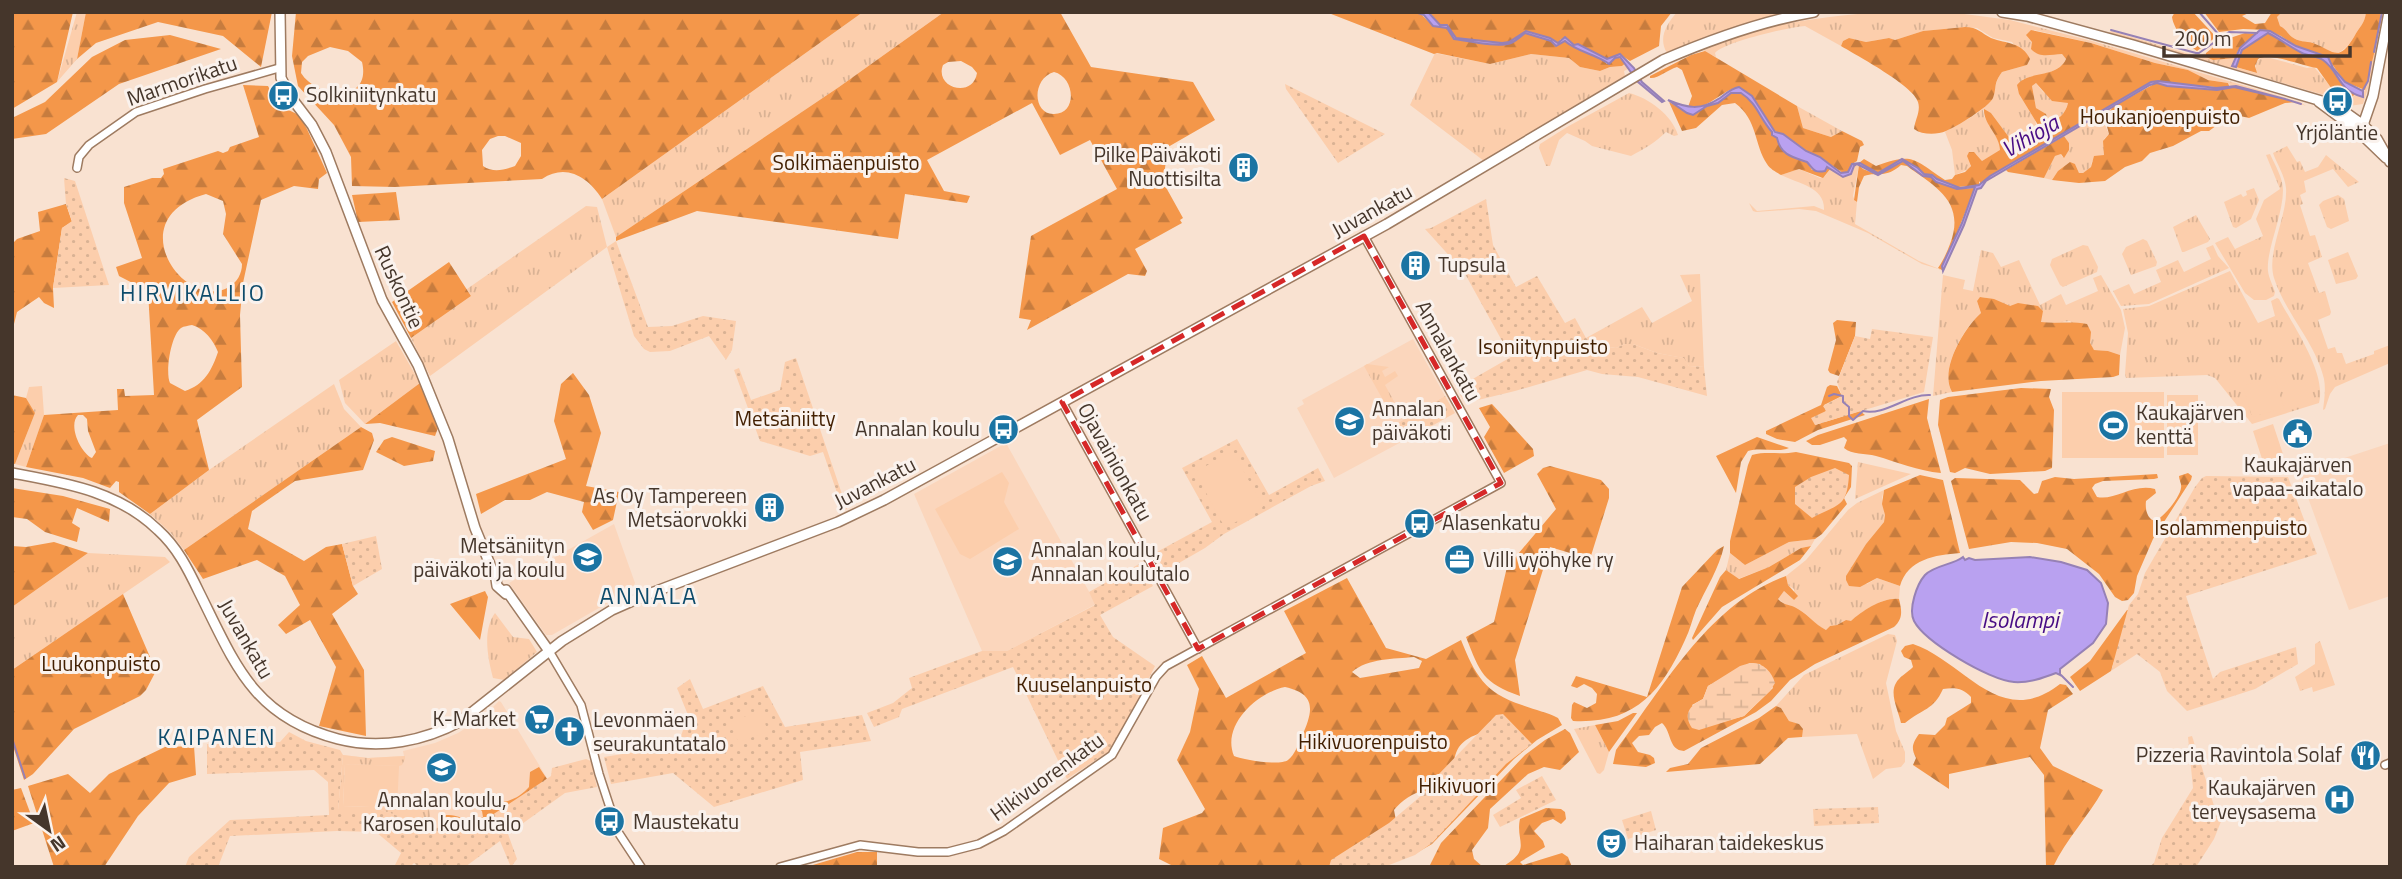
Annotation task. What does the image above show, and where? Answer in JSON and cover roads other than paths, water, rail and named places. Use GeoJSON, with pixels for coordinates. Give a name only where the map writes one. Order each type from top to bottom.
{"type":"FeatureCollection","features":[{"type":"Feature","properties":{"kind":"main road","name":"Ruskontie"},"geometry":{"type":"LineString","coordinates":[[280,12],[281,78],[320,138],[382,300],[423,377],[453,452],[475,528],[498,588],[506,594],[549,651]]}},
{"type":"Feature","properties":{"kind":"main road","name":"Juvankatu"},"geometry":{"type":"LineString","coordinates":[[12,473],[89,489],[126,506],[151,524],[170,543],[185,564],[237,666],[254,692],[290,721],[330,737],[361,743],[407,742],[440,731],[475,712],[549,651],[590,623],[639,598],[871,507],[1364,236],[1648,68],[1707,41],[1814,12]]}},
{"type":"Feature","properties":{"kind":"main road"},"geometry":{"type":"LineString","coordinates":[[2002,12],[2027,16],[2145,49],[2317,101],[2365,130],[2383,148],[2388,160]]}},
{"type":"Feature","properties":{"kind":"main road"},"geometry":{"type":"LineString","coordinates":[[2365,130],[2372,110],[2389,12]]}},
{"type":"Feature","properties":{"kind":"street","name":"Marmorikatu"},"geometry":{"type":"LineString","coordinates":[[76,168],[79,157],[89,145],[136,112],[236,79],[279,68]]}},
{"type":"Feature","properties":{"kind":"street","name":"Annalankatu"},"geometry":{"type":"LineString","coordinates":[[1364,236],[1501,484]]}},
{"type":"Feature","properties":{"kind":"street","name":"Ojavainionkatu"},"geometry":{"type":"LineString","coordinates":[[1062,402],[1198,649]]}},
{"type":"Feature","properties":{"kind":"street","name":"Hikivuorenkatu"},"geometry":{"type":"LineString","coordinates":[[780,867],[860,845],[936,853],[956,851],[987,841],[1112,755],[1161,670],[1501,484]]}},
{"type":"Feature","properties":{"kind":"street"},"geometry":{"type":"LineString","coordinates":[[549,651],[581,705],[617,830],[641,867]]}},
{"type":"Feature","properties":{"kind":"water"},"geometry":{"type":"Polygon","coordinates":[[[1415,12],[1428,12],[1440,25],[1447,25],[1456,38],[1502,43],[1509,42],[1526,31],[1558,43],[1565,37],[1574,45],[1578,44],[1607,59],[1620,54],[1634,68],[1642,82],[1664,101],[1638,82],[1620,57],[1609,64],[1565,41],[1556,46],[1551,41],[1525,33],[1513,42],[1499,45],[1454,39],[1447,28],[1433,26],[1424,15],[1415,12]]]}},
{"type":"Feature","properties":{"kind":"water"},"geometry":{"type":"Polygon","coordinates":[[[2260,30],[2270,31],[2296,46],[2328,57],[2345,82],[2363,91],[2363,97],[2348,90],[2323,60],[2302,53],[2268,33],[2242,50],[2236,67],[2232,66],[2240,48],[2260,30]]]}},
{"type":"Feature","properties":{"kind":"water"},"geometry":{"type":"Polygon","coordinates":[[[2151,82],[2216,88],[2236,86],[2285,99],[2234,87],[2217,90],[2157,83],[2150,85],[1986,181],[1977,189],[1943,271],[1942,266],[1975,187],[1957,189],[1936,182],[1903,161],[1878,175],[1857,164],[1851,174],[1843,177],[1827,167],[1825,171],[1816,171],[1807,162],[1784,152],[1755,106],[1741,93],[1731,93],[1718,103],[1693,115],[1668,100],[1688,106],[1706,105],[1739,87],[1752,96],[1775,132],[1783,134],[1841,173],[1848,172],[1852,164],[1860,163],[1878,173],[1902,159],[1924,174],[1960,188],[1979,185],[2151,82]]]}},
{"type":"Feature","properties":{"kind":"water","name":"Isolampi"},"geometry":{"type":"Polygon","coordinates":[[[1963,557],[1965,560],[1975,560],[2030,557],[2087,570],[2101,583],[2108,603],[2106,624],[2093,643],[2060,669],[2060,675],[2056,673],[2036,680],[2014,682],[1989,675],[1944,649],[1920,630],[1912,616],[1914,597],[1925,575],[1963,557]]]}},
{"type":"Feature","properties":{"kind":"waterway"},"geometry":{"type":"LineString","coordinates":[[2199,12],[2219,35]]}},
{"type":"Feature","properties":{"kind":"waterway"},"geometry":{"type":"LineString","coordinates":[[2374,52],[2382,12]]}},
{"type":"Feature","properties":{"kind":"waterway"},"geometry":{"type":"LineString","coordinates":[[2111,30],[2196,53],[2229,32],[2257,33]]}},
{"type":"Feature","properties":{"kind":"waterway"},"geometry":{"type":"LineString","coordinates":[[2363,90],[2368,81],[2371,62]]}},
{"type":"Feature","properties":{"kind":"waterway"},"geometry":{"type":"LineString","coordinates":[[2285,99],[2301,104]]}},
{"type":"Feature","properties":{"kind":"waterway"},"geometry":{"type":"LineString","coordinates":[[1829,396],[1843,396],[1843,402],[1849,407],[1849,416],[1853,420],[1863,411],[1880,410],[1930,395]]}},
{"type":"Feature","properties":{"kind":"waterway"},"geometry":{"type":"LineString","coordinates":[[2061,675],[2073,687]]}},
{"type":"Feature","properties":{"kind":"waterway"},"geometry":{"type":"LineString","coordinates":[[12,738],[25,778]]}},
{"type":"Feature","properties":{"kind":"place","name":"Solkiniitynkatu"},"geometry":{"type":"Point","coordinates":[283,95]}},
{"type":"Feature","properties":{"kind":"place","name":"Yrjöläntie"},"geometry":{"type":"Point","coordinates":[2337,101]}},
{"type":"Feature","properties":{"kind":"place","name":"Pilke Päiväkoti Nuottisilta"},"geometry":{"type":"Point","coordinates":[1244,167]}},
{"type":"Feature","properties":{"kind":"place","name":"Tupsula"},"geometry":{"type":"Point","coordinates":[1415,265]}},
{"type":"Feature","properties":{"kind":"place","name":"Annalan päiväkoti"},"geometry":{"type":"Point","coordinates":[1349,421]}},
{"type":"Feature","properties":{"kind":"place","name":"Kaukajärven kenttä"},"geometry":{"type":"Point","coordinates":[2113,425]}},
{"type":"Feature","properties":{"kind":"place","name":"Annalan koulu"},"geometry":{"type":"Point","coordinates":[1003,429]}},
{"type":"Feature","properties":{"kind":"place","name":"Kaukajärven vapaa-aikatalo"},"geometry":{"type":"Point","coordinates":[2298,433]}},
{"type":"Feature","properties":{"kind":"place","name":"As Oy Tampereen Metsäorvokki"},"geometry":{"type":"Point","coordinates":[770,508]}},
{"type":"Feature","properties":{"kind":"place","name":"Alasenkatu"},"geometry":{"type":"Point","coordinates":[1419,523]}},
{"type":"Feature","properties":{"kind":"place","name":"Metsäniityn päiväkoti ja koulu"},"geometry":{"type":"Point","coordinates":[588,558]}},
{"type":"Feature","properties":{"kind":"place","name":"Villi vyöhyke ry"},"geometry":{"type":"Point","coordinates":[1460,560]}},
{"type":"Feature","properties":{"kind":"place","name":"Annalan koulu, Annalan koulutalo"},"geometry":{"type":"Point","coordinates":[1008,562]}},
{"type":"Feature","properties":{"kind":"place","name":"K-Market"},"geometry":{"type":"Point","coordinates":[539,719]}},
{"type":"Feature","properties":{"kind":"place","name":"Levonmäen seurakuntatalo"},"geometry":{"type":"Point","coordinates":[570,732]}},
{"type":"Feature","properties":{"kind":"place","name":"Pizzeria Ravintola Solaf"},"geometry":{"type":"Point","coordinates":[2365,755]}},
{"type":"Feature","properties":{"kind":"place","name":"Annalan koulu, Karosen koulutalo"},"geometry":{"type":"Point","coordinates":[442,768]}},
{"type":"Feature","properties":{"kind":"place","name":"Kaukajärven terveysasema"},"geometry":{"type":"Point","coordinates":[2339,800]}},
{"type":"Feature","properties":{"kind":"place","name":"Maustekatu"},"geometry":{"type":"Point","coordinates":[610,822]}},
{"type":"Feature","properties":{"kind":"place","name":"Haiharan taidekeskus"},"geometry":{"type":"Point","coordinates":[1611,843]}},
{"type":"Feature","properties":{"kind":"district","name":"HIRVIKALLIO"},"geometry":{"type":"Point","coordinates":[193,293]}},
{"type":"Feature","properties":{"kind":"district","name":"ANNALA"},"geometry":{"type":"Point","coordinates":[649,596]}},
{"type":"Feature","properties":{"kind":"district","name":"KAIPANEN"},"geometry":{"type":"Point","coordinates":[217,737]}},
{"type":"Feature","properties":{"kind":"park label","name":"Houkanjoenpuisto"},"geometry":{"type":"Point","coordinates":[2160,117]}},
{"type":"Feature","properties":{"kind":"park label","name":"Solkimäenpuisto"},"geometry":{"type":"Point","coordinates":[846,163]}},
{"type":"Feature","properties":{"kind":"park label","name":"Isoniitynpuisto"},"geometry":{"type":"Point","coordinates":[1543,347]}},
{"type":"Feature","properties":{"kind":"park label","name":"Metsäniitty"},"geometry":{"type":"Point","coordinates":[785,419]}},
{"type":"Feature","properties":{"kind":"park label","name":"Isolammenpuisto"},"geometry":{"type":"Point","coordinates":[2231,528]}},
{"type":"Feature","properties":{"kind":"park label","name":"Luukonpuisto"},"geometry":{"type":"Point","coordinates":[101,664]}},
{"type":"Feature","properties":{"kind":"park label","name":"Kuuselanpuisto"},"geometry":{"type":"Point","coordinates":[1084,685]}},
{"type":"Feature","properties":{"kind":"park label","name":"Hikivuorenpuisto"},"geometry":{"type":"Point","coordinates":[1373,742]}},
{"type":"Feature","properties":{"kind":"park label","name":"Hikivuori"},"geometry":{"type":"Point","coordinates":[1457,786]}},
{"type":"Feature","properties":{"kind":"water label","name":"Vihioja"},"geometry":{"type":"Point","coordinates":[2030,136]}}]}
